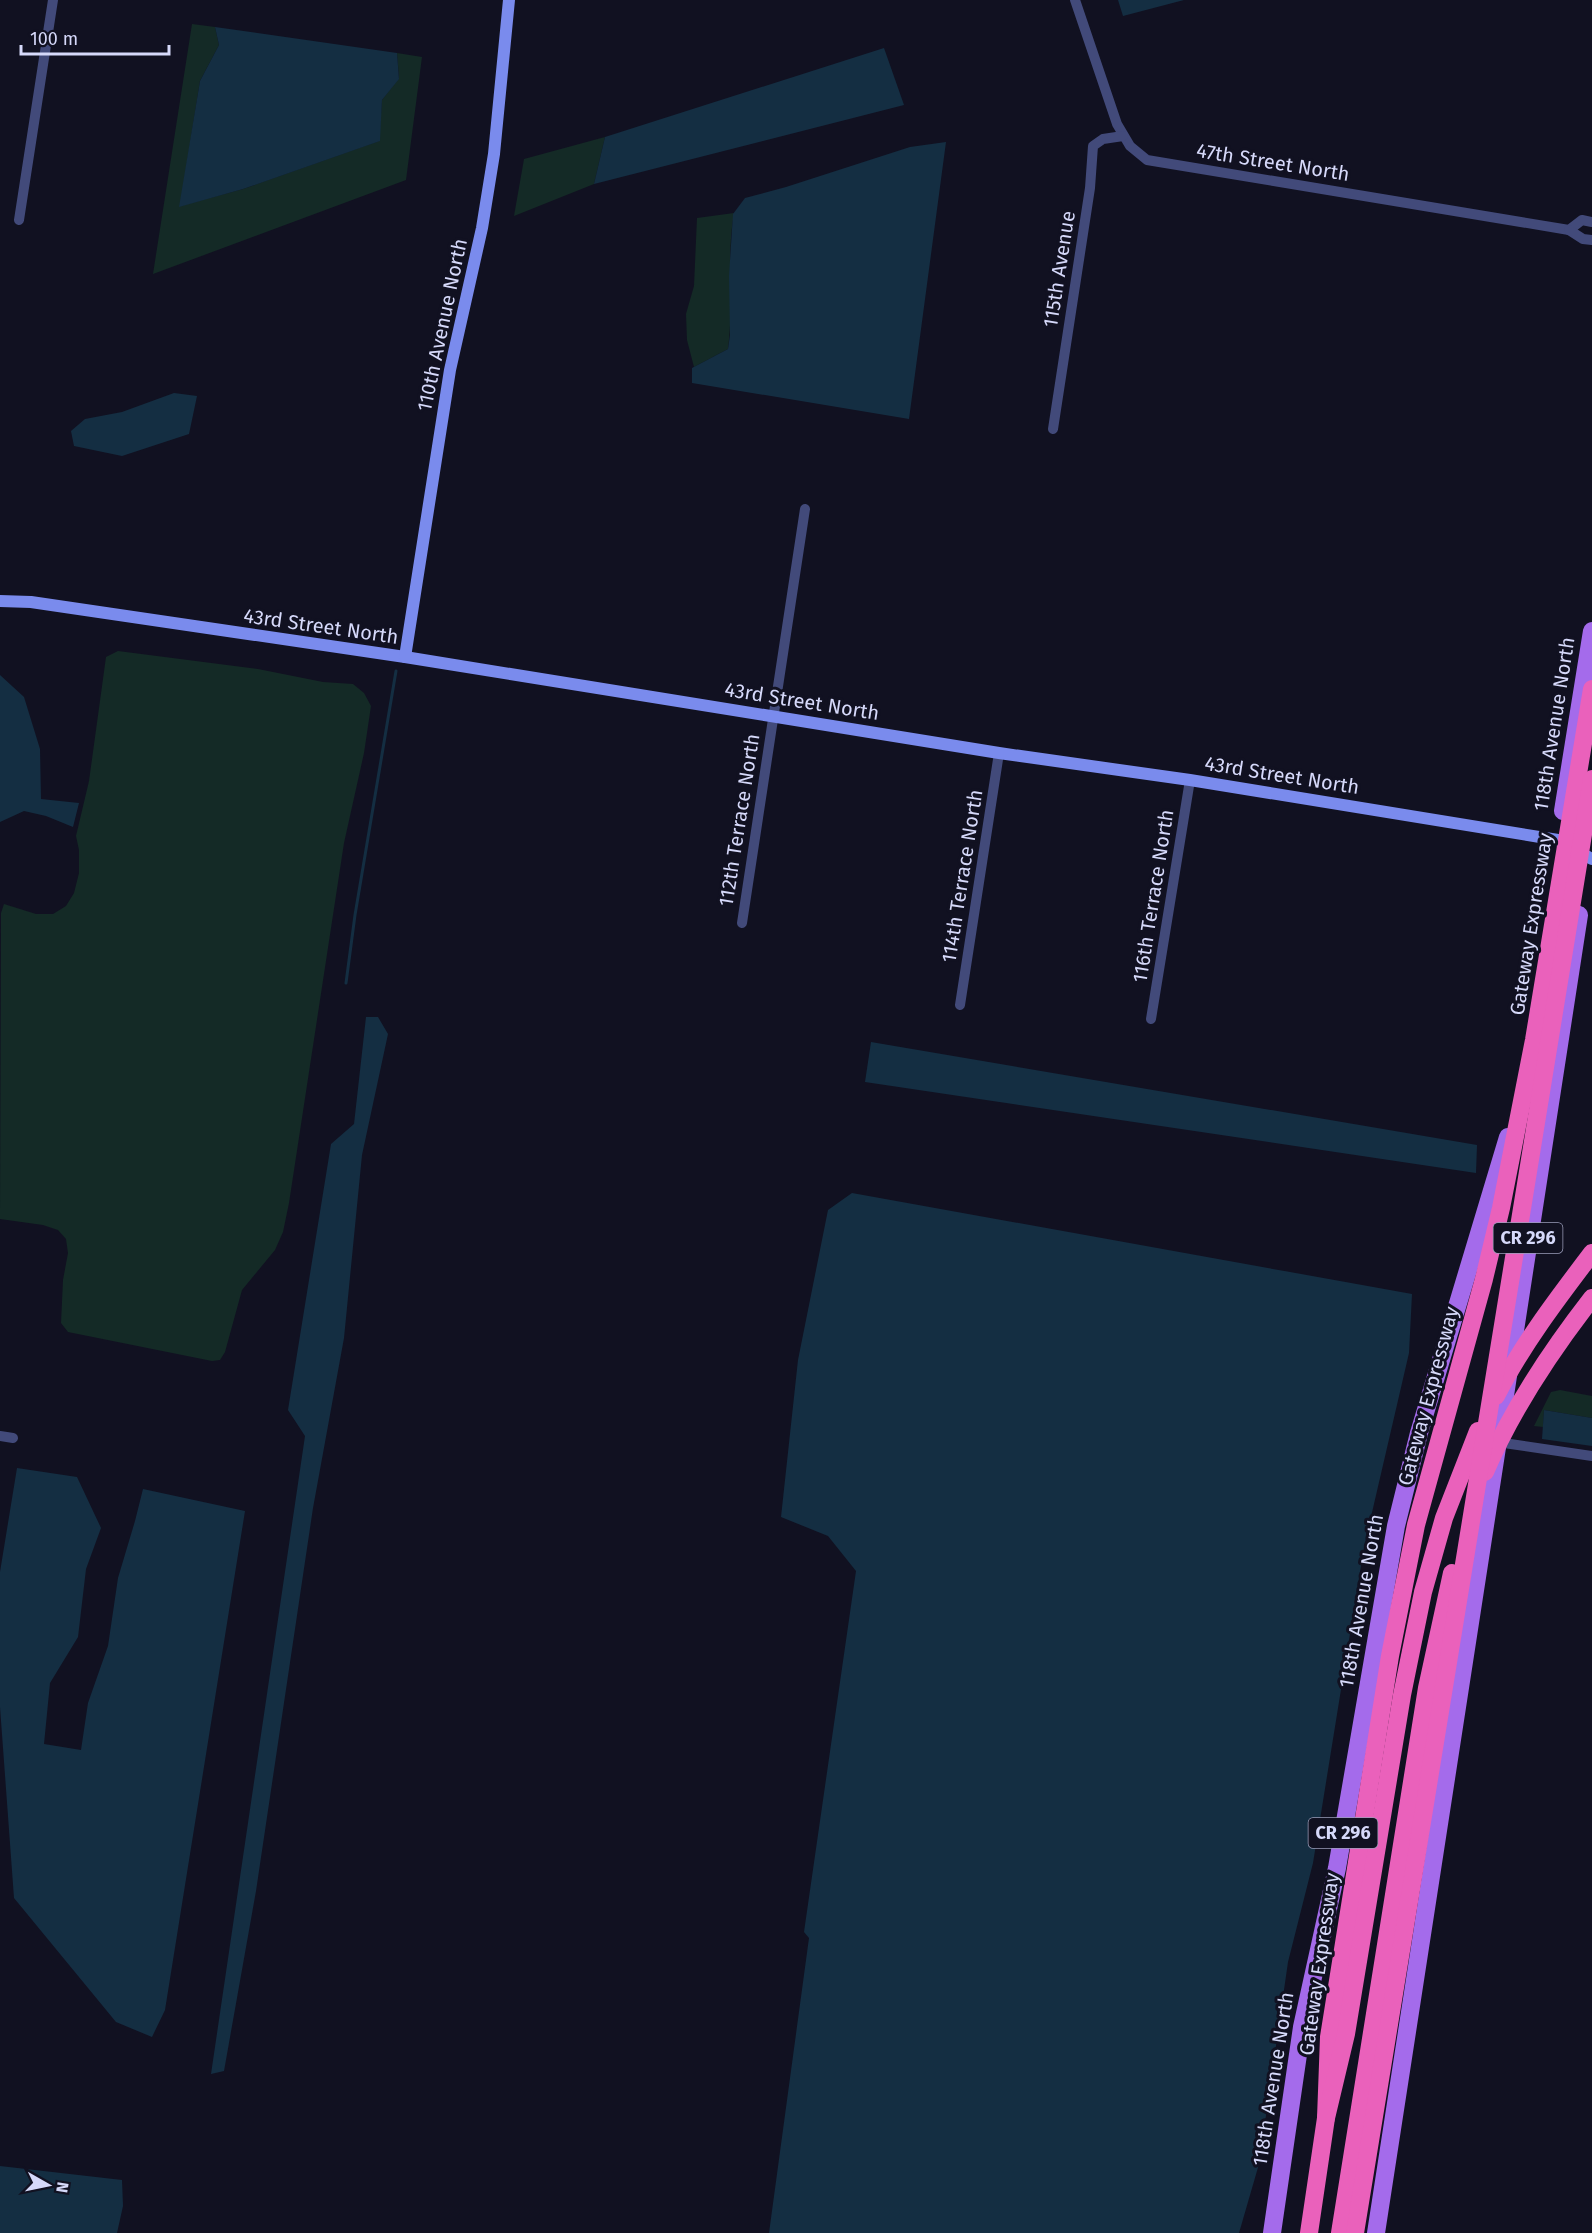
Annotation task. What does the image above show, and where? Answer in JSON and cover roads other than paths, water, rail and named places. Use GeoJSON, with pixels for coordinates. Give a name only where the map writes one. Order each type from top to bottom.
{"type":"FeatureCollection","features":[{"type":"Feature","properties":{"kind":"highway","name":"Gateway Expressway"},"geometry":{"type":"LineString","coordinates":[[1326,2118],[1329,2037],[1390,1656],[1416,1525],[1492,1247],[1534,1040],[1592,689]]}},
{"type":"Feature","properties":{"kind":"highway","name":"Gateway Expressway"},"geometry":{"type":"LineString","coordinates":[[1355,2233],[1592,779]]}},
{"type":"Feature","properties":{"kind":"highway","name":"Gateway Expressway"},"geometry":{"type":"LineString","coordinates":[[1309,2233],[1326,2118],[1346,2034],[1416,1622],[1444,1518],[1475,1438],[1502,1383],[1548,1311],[1592,1253]]}},
{"type":"Feature","properties":{"kind":"highway"},"geometry":{"type":"LineString","coordinates":[[1340,2233],[1427,1688],[1449,1582],[1468,1514],[1517,1408],[1551,1353],[1592,1298]]}},
{"type":"Feature","properties":{"kind":"main road","name":"118th Avenue North"},"geometry":{"type":"LineString","coordinates":[[1272,2233],[1302,2027],[1337,1868],[1396,1526],[1419,1433],[1508,1139],[1592,631]]}},
{"type":"Feature","properties":{"kind":"main road","name":"CR 296"},"geometry":{"type":"LineString","coordinates":[[1376,2233],[1461,1690],[1497,1442],[1590,858],[1592,830]]}},
{"type":"Feature","properties":{"kind":"street"},"geometry":{"type":"LineString","coordinates":[[19,220],[52,0]]}},
{"type":"Feature","properties":{"kind":"street","name":"110th Avenue North"},"geometry":{"type":"LineString","coordinates":[[405,657],[450,370],[482,228],[494,154],[509,0]]}},
{"type":"Feature","properties":{"kind":"street","name":"47th Street North"},"geometry":{"type":"LineString","coordinates":[[1075,0],[1123,136],[1130,146],[1147,160],[1569,230],[1583,239],[1592,240]]}},
{"type":"Feature","properties":{"kind":"street","name":"115th Avenue"},"geometry":{"type":"LineString","coordinates":[[1053,429],[1089,195],[1093,146],[1103,139],[1123,136]]}},
{"type":"Feature","properties":{"kind":"street"},"geometry":{"type":"LineString","coordinates":[[1569,230],[1587,221]]}},
{"type":"Feature","properties":{"kind":"street","name":"112th Terrace North"},"geometry":{"type":"LineString","coordinates":[[741,923],[805,509]]}},
{"type":"Feature","properties":{"kind":"street","name":"43rd Street North"},"geometry":{"type":"LineString","coordinates":[[0,601],[31,602],[405,657],[999,753],[1190,780],[1558,840],[1590,858]]}},
{"type":"Feature","properties":{"kind":"street","name":"114th Terrace North"},"geometry":{"type":"LineString","coordinates":[[960,1005],[999,753]]}},
{"type":"Feature","properties":{"kind":"street","name":"116th Terrace North"},"geometry":{"type":"LineString","coordinates":[[1151,1018],[1190,780]]}},
{"type":"Feature","properties":{"kind":"street"},"geometry":{"type":"LineString","coordinates":[[0,1436],[13,1438]]}},
{"type":"Feature","properties":{"kind":"street"},"geometry":{"type":"LineString","coordinates":[[1497,1442],[1592,1456]]}},
{"type":"Feature","properties":{"kind":"water"},"geometry":{"type":"Polygon","coordinates":[[[1118,0],[1184,0],[1123,16],[1118,0]]]}},
{"type":"Feature","properties":{"kind":"water"},"geometry":{"type":"Polygon","coordinates":[[[215,27],[397,53],[399,79],[382,100],[380,141],[243,189],[179,207],[200,81],[219,45],[215,27]]]}},
{"type":"Feature","properties":{"kind":"water"},"geometry":{"type":"Polygon","coordinates":[[[884,48],[904,105],[594,184],[605,137],[884,48]]]}},
{"type":"Feature","properties":{"kind":"water"},"geometry":{"type":"Polygon","coordinates":[[[946,142],[909,419],[692,383],[692,368],[728,349],[733,214],[745,198],[910,147],[946,142]]]}},
{"type":"Feature","properties":{"kind":"water"},"geometry":{"type":"Polygon","coordinates":[[[174,393],[197,396],[189,434],[122,456],[74,446],[71,431],[85,419],[122,412],[174,393]]]}},
{"type":"Feature","properties":{"kind":"water"},"geometry":{"type":"Polygon","coordinates":[[[0,675],[24,697],[40,749],[41,799],[79,803],[73,827],[46,816],[24,811],[0,822],[0,675]]]}},
{"type":"Feature","properties":{"kind":"water"},"geometry":{"type":"Polygon","coordinates":[[[366,1017],[378,1017],[388,1034],[362,1155],[344,1338],[313,1508],[256,1891],[224,2071],[211,2074],[305,1436],[288,1410],[331,1144],[354,1124],[366,1017]]]}},
{"type":"Feature","properties":{"kind":"water"},"geometry":{"type":"Polygon","coordinates":[[[871,1042],[1477,1145],[1476,1173],[865,1082],[871,1042]]]}},
{"type":"Feature","properties":{"kind":"water"},"geometry":{"type":"Polygon","coordinates":[[[852,1193],[1412,1294],[1409,1353],[1364,1547],[1313,1863],[1288,1962],[1259,2164],[1239,2233],[769,2233],[809,1938],[804,1932],[856,1571],[828,1536],[781,1517],[798,1360],[828,1210],[852,1193]]]}},
{"type":"Feature","properties":{"kind":"water"},"geometry":{"type":"Polygon","coordinates":[[[1544,1410],[1592,1418],[1592,1446],[1542,1439],[1544,1410]]]}},
{"type":"Feature","properties":{"kind":"water"},"geometry":{"type":"Polygon","coordinates":[[[17,1468],[77,1477],[101,1528],[86,1569],[78,1637],[50,1683],[44,1744],[81,1750],[88,1703],[108,1646],[118,1578],[143,1489],[245,1511],[165,2010],[152,2037],[116,2022],[14,1898],[0,1707],[0,1572],[17,1468]]]}},
{"type":"Feature","properties":{"kind":"water"},"geometry":{"type":"Polygon","coordinates":[[[0,2166],[122,2180],[123,2206],[117,2233],[0,2233],[0,2166]]]}},
{"type":"Feature","properties":{"kind":"waterway"},"geometry":{"type":"LineString","coordinates":[[346,983],[355,915],[396,671]]}}]}
